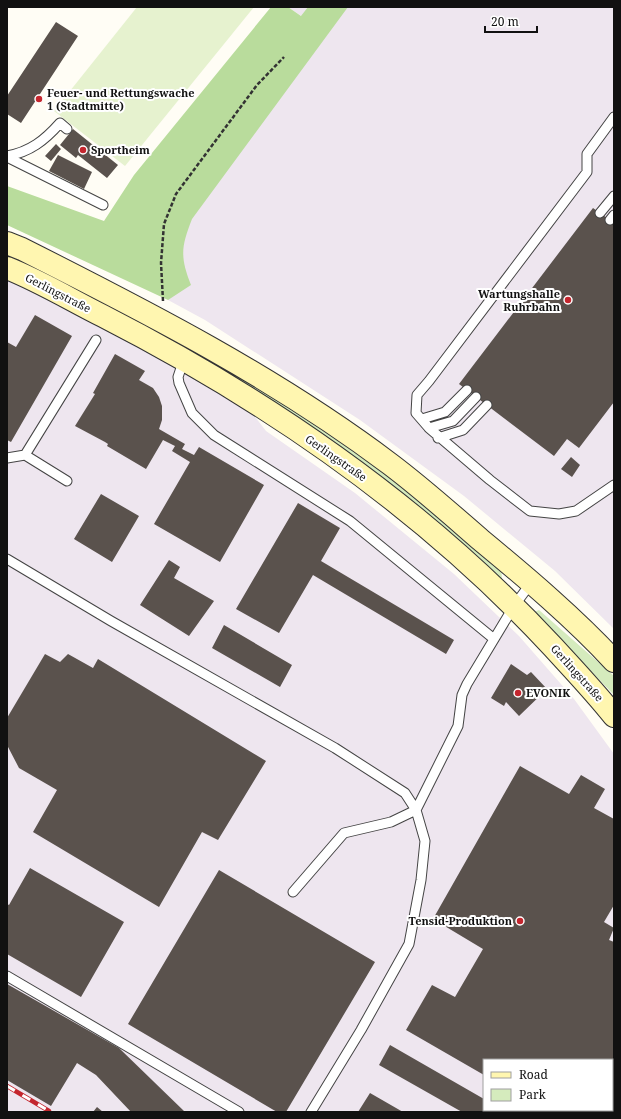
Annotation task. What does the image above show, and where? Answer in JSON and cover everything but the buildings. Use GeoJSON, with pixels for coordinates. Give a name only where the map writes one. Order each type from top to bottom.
{"type":"FeatureCollection","features":[{"type":"Feature","properties":{"kind":"main road","name":"Gerlingstraße"},"geometry":{"type":"LineString","coordinates":[[7,243],[22,249],[164,321],[189,349],[376,487],[438,536],[514,606],[600,698],[614,716]]}},
{"type":"Feature","properties":{"kind":"main road","name":"Gerlingstraße"},"geometry":{"type":"LineString","coordinates":[[7,268],[162,346],[189,349],[327,420],[390,464],[532,582],[614,661]]}},
{"type":"Feature","properties":{"kind":"lane"},"geometry":{"type":"LineString","coordinates":[[614,117],[587,154],[587,172],[417,395],[416,413],[438,438],[530,511],[559,514],[576,511],[614,485]]}},
{"type":"Feature","properties":{"kind":"lane"},"geometry":{"type":"LineString","coordinates":[[7,157],[45,140],[60,123],[67,129]]}},
{"type":"Feature","properties":{"kind":"lane"},"geometry":{"type":"LineString","coordinates":[[7,157],[103,205]]}},
{"type":"Feature","properties":{"kind":"lane"},"geometry":{"type":"LineString","coordinates":[[600,213],[614,196]]}},
{"type":"Feature","properties":{"kind":"lane"},"geometry":{"type":"LineString","coordinates":[[25,455],[96,340]]}},
{"type":"Feature","properties":{"kind":"lane"},"geometry":{"type":"LineString","coordinates":[[189,349],[178,377],[178,383],[192,413],[214,435],[350,521],[494,640]]}},
{"type":"Feature","properties":{"kind":"lane"},"geometry":{"type":"LineString","coordinates":[[422,419],[445,412],[467,390]]}},
{"type":"Feature","properties":{"kind":"lane"},"geometry":{"type":"LineString","coordinates":[[428,428],[453,421],[476,398]]}},
{"type":"Feature","properties":{"kind":"lane"},"geometry":{"type":"LineString","coordinates":[[438,438],[463,430],[487,405]]}},
{"type":"Feature","properties":{"kind":"lane"},"geometry":{"type":"LineString","coordinates":[[7,458],[25,455],[67,481]]}},
{"type":"Feature","properties":{"kind":"lane"},"geometry":{"type":"LineString","coordinates":[[7,559],[111,621],[335,748],[405,793],[416,810],[425,842],[421,880],[409,944],[361,1030],[311,1112]]}},
{"type":"Feature","properties":{"kind":"lane"},"geometry":{"type":"LineString","coordinates":[[293,892],[344,832],[391,822],[416,810],[458,726],[462,694],[514,606],[532,582]]}},
{"type":"Feature","properties":{"kind":"lane"},"geometry":{"type":"LineString","coordinates":[[7,976],[239,1112]]}},
{"type":"Feature","properties":{"kind":"path"},"geometry":{"type":"LineString","coordinates":[[164,321],[161,263],[164,224],[176,194],[258,85],[284,57]]}},
{"type":"Feature","properties":{"kind":"shaded area"},"geometry":{"type":"Polygon","coordinates":[[[288,7],[614,7],[614,629],[555,571],[464,496],[360,420],[205,320],[168,300],[164,257],[169,217],[328,34],[288,7]]]}},
{"type":"Feature","properties":{"kind":"shaded area"},"geometry":{"type":"Polygon","coordinates":[[[7,268],[236,392],[266,431],[355,493],[454,574],[519,636],[574,699],[614,754],[614,1067],[613,1059],[483,1059],[483,1111],[584,1111],[583,1112],[7,1112],[7,268]]]}},
{"type":"Feature","properties":{"kind":"green space"},"geometry":{"type":"Polygon","coordinates":[[[137,7],[254,7],[125,166],[54,111],[137,7]]]}},
{"type":"Feature","properties":{"kind":"green space"},"geometry":{"type":"Polygon","coordinates":[[[271,7],[288,7],[301,16],[308,7],[348,7],[192,219],[183,252],[185,267],[191,285],[168,300],[7,225],[7,186],[104,221],[134,175],[271,7]]]}},
{"type":"Feature","properties":{"kind":"green space"},"geometry":{"type":"Polygon","coordinates":[[[7,253],[170,333],[320,427],[446,519],[501,566],[502,579],[440,525],[7,258],[7,253]]]}},
{"type":"Feature","properties":{"kind":"green space"},"geometry":{"type":"Polygon","coordinates":[[[539,610],[614,676],[614,695],[534,612],[539,610]]]}},
{"type":"Feature","properties":{"kind":"railway"},"geometry":{"type":"LineString","coordinates":[[7,1086],[49,1111]]}},
{"type":"Feature","properties":{"kind":"place","name":"Feuer- und Rettungswache 1 (Stadtmitte)"},"geometry":{"type":"Point","coordinates":[39,99]}},
{"type":"Feature","properties":{"kind":"place","name":"Sportheim"},"geometry":{"type":"Point","coordinates":[83,150]}},
{"type":"Feature","properties":{"kind":"place","name":"Wartungshalle Ruhrbahn"},"geometry":{"type":"Point","coordinates":[568,300]}},
{"type":"Feature","properties":{"kind":"place","name":"EVONIK"},"geometry":{"type":"Point","coordinates":[518,693]}},
{"type":"Feature","properties":{"kind":"place","name":"Tensid-Produktion"},"geometry":{"type":"Point","coordinates":[520,921]}}]}
